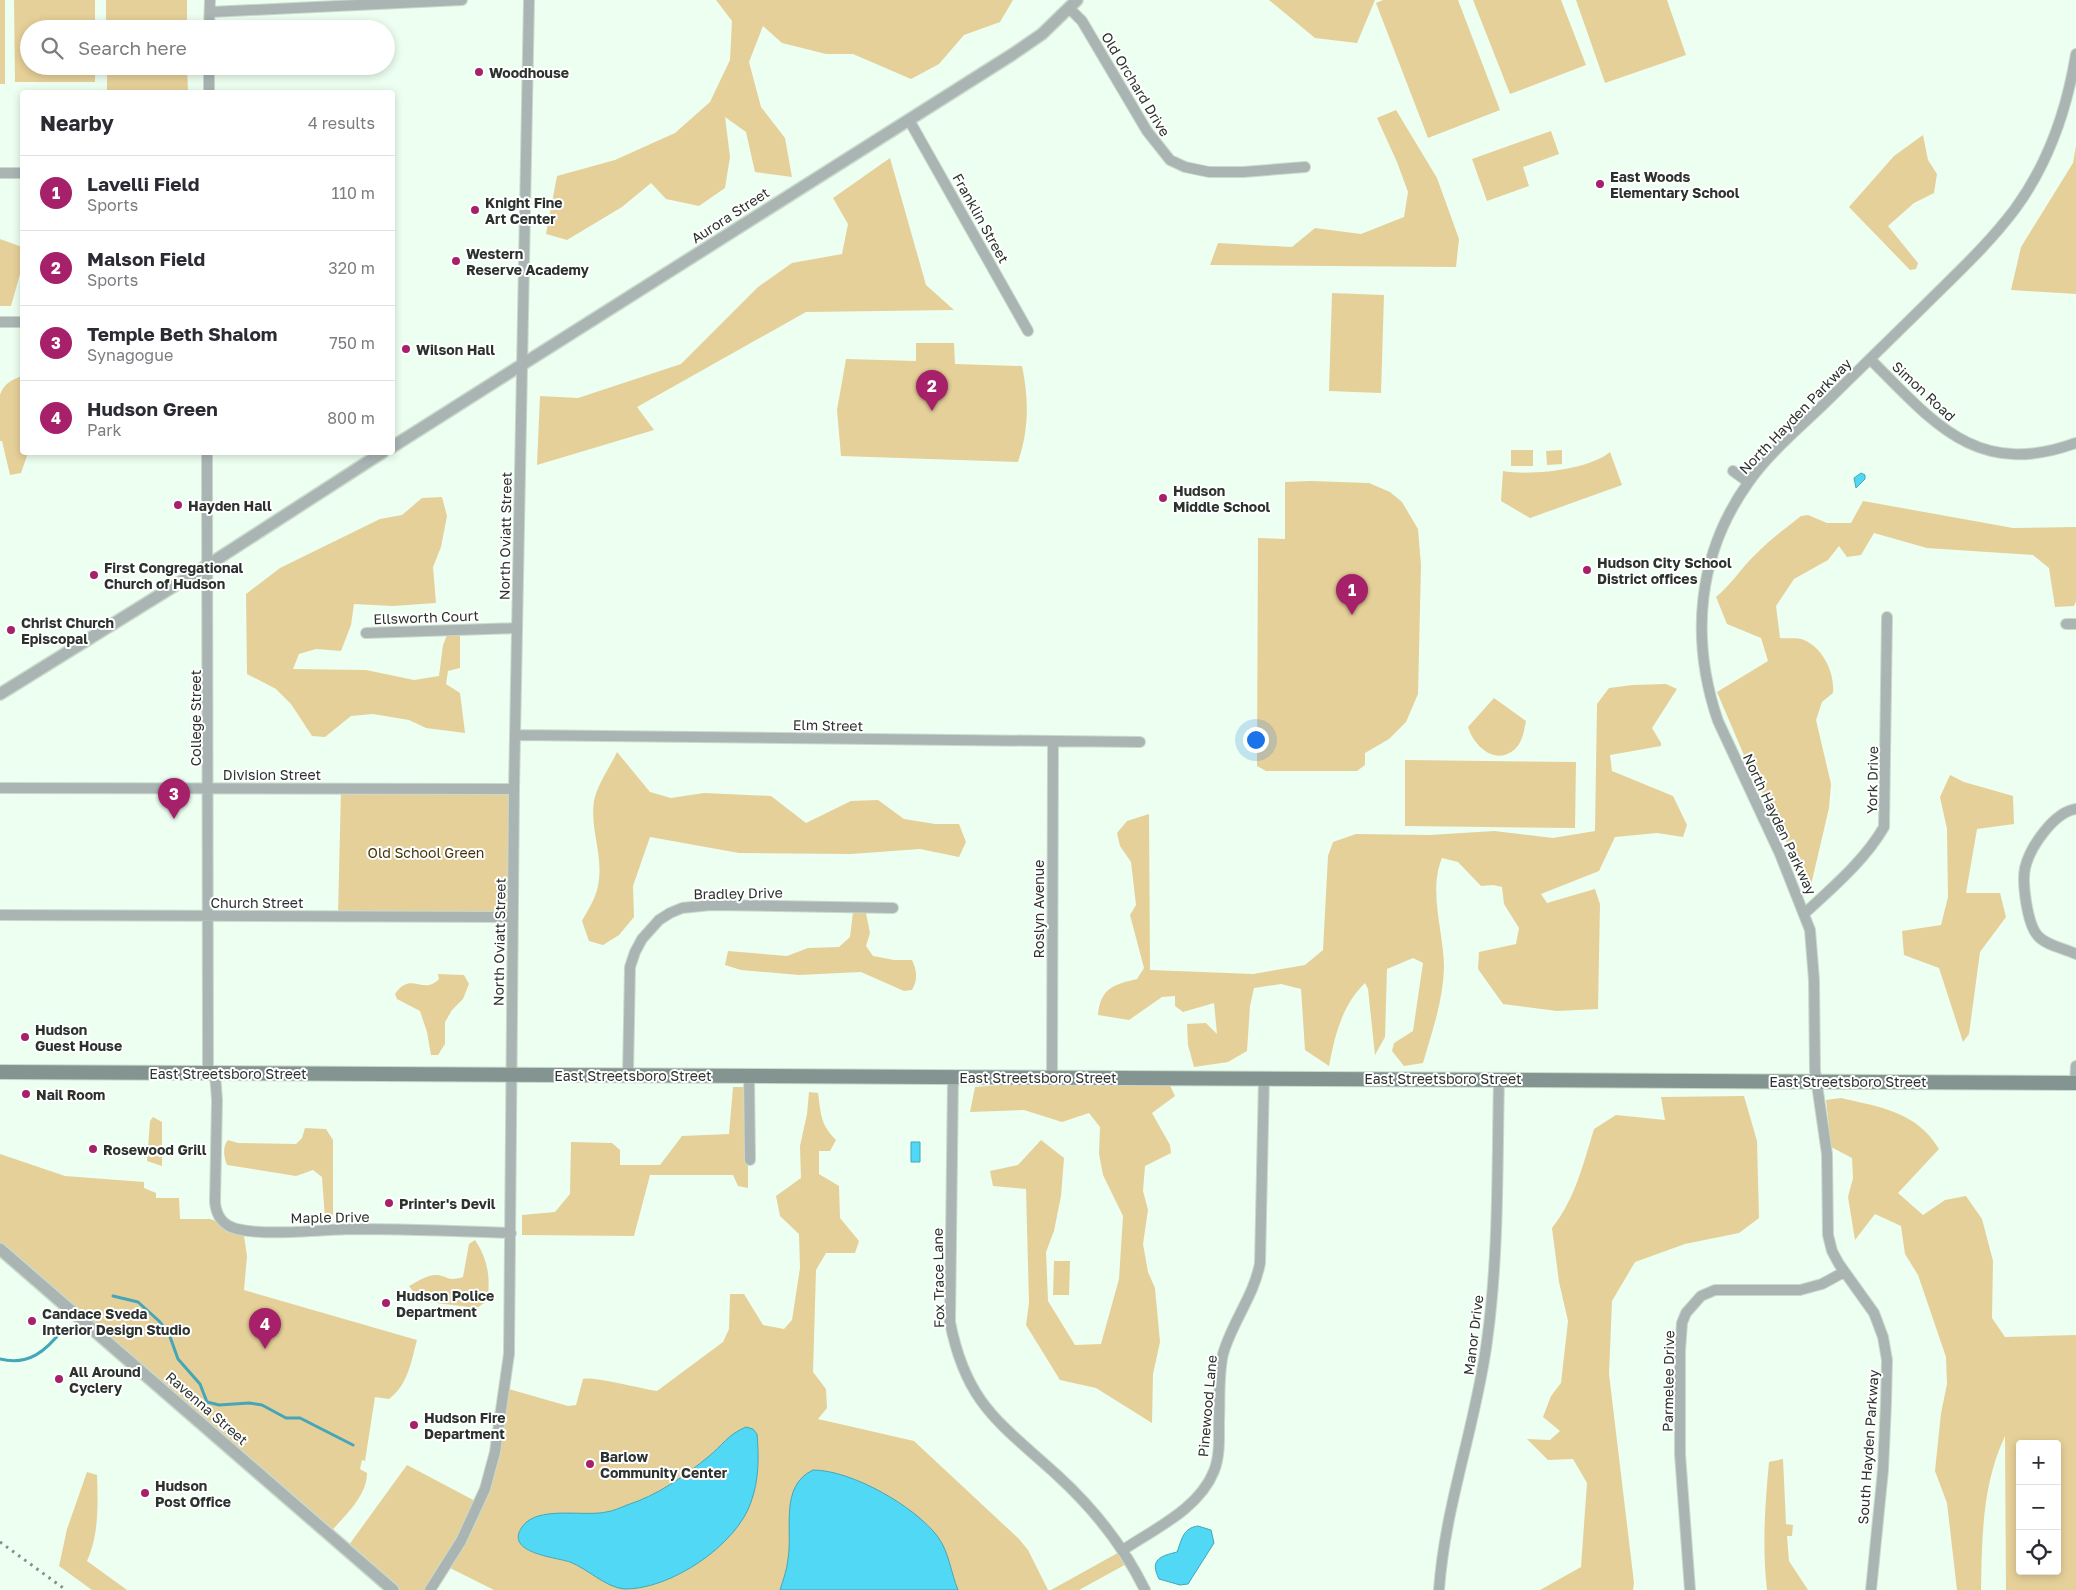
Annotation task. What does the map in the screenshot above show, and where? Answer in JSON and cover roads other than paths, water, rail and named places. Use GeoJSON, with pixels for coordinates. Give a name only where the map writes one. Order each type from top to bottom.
{"type":"FeatureCollection","features":[{"type":"Feature","properties":{"kind":"main road","name":"East Streetsboro Street"},"geometry":{"type":"LineString","coordinates":[[0,1072],[2076,1082]]}},
{"type":"Feature","properties":{"kind":"street"},"geometry":{"type":"LineString","coordinates":[[210,0],[210,20]]}},
{"type":"Feature","properties":{"kind":"street"},"geometry":{"type":"LineString","coordinates":[[210,12],[462,0]]}},
{"type":"Feature","properties":{"kind":"street","name":"North Oviatt Street"},"geometry":{"type":"LineString","coordinates":[[430,1590],[461,1541],[479,1503],[495,1452],[509,1354],[514,789],[529,0]]}},
{"type":"Feature","properties":{"kind":"street","name":"Aurora Street"},"geometry":{"type":"LineString","coordinates":[[395,444],[1013,54],[1042,34],[1073,4]]}},
{"type":"Feature","properties":{"kind":"street","name":"Old Orchard Drive"},"geometry":{"type":"LineString","coordinates":[[1073,4],[1147,131],[1170,160],[1184,167],[1209,172],[1306,168]]}},
{"type":"Feature","properties":{"kind":"street","name":"North Hayden Parkway"},"geometry":{"type":"LineString","coordinates":[[1817,1081],[1813,955],[1805,913],[1718,721],[1711,701],[1702,654],[1702,601],[1711,559],[1720,534],[1748,482],[1783,444],[1993,237],[2016,208],[2038,173],[2058,126],[2072,78],[2076,54]]}},
{"type":"Feature","properties":{"kind":"street"},"geometry":{"type":"LineString","coordinates":[[209,75],[209,90]]}},
{"type":"Feature","properties":{"kind":"street","name":"Franklin Street"},"geometry":{"type":"LineString","coordinates":[[908,120],[1028,331]]}},
{"type":"Feature","properties":{"kind":"street"},"geometry":{"type":"LineString","coordinates":[[0,173],[20,173]]}},
{"type":"Feature","properties":{"kind":"street"},"geometry":{"type":"LineString","coordinates":[[0,322],[20,322]]}},
{"type":"Feature","properties":{"kind":"street","name":"Simon Road"},"geometry":{"type":"LineString","coordinates":[[1870,359],[1932,421],[1953,436],[1977,448],[1998,453],[2026,455],[2052,451],[2076,443]]}},
{"type":"Feature","properties":{"kind":"street","name":"College Street"},"geometry":{"type":"LineString","coordinates":[[207,455],[207,916],[216,1211]]}},
{"type":"Feature","properties":{"kind":"street"},"geometry":{"type":"LineString","coordinates":[[0,694],[208,565],[378,455]]}},
{"type":"Feature","properties":{"kind":"street"},"geometry":{"type":"LineString","coordinates":[[1733,472],[1748,482]]}},
{"type":"Feature","properties":{"kind":"street","name":"York Drive"},"geometry":{"type":"LineString","coordinates":[[1805,913],[1848,873],[1876,840],[1884,826],[1887,616]]}},
{"type":"Feature","properties":{"kind":"street","name":"Ellsworth Court"},"geometry":{"type":"LineString","coordinates":[[366,633],[517,628]]}},
{"type":"Feature","properties":{"kind":"street","name":"Elm Street"},"geometry":{"type":"LineString","coordinates":[[516,735],[1140,742]]}},
{"type":"Feature","properties":{"kind":"street","name":"Roslyn Avenue"},"geometry":{"type":"LineString","coordinates":[[1052,1077],[1053,742]]}},
{"type":"Feature","properties":{"kind":"street","name":"Division Street"},"geometry":{"type":"LineString","coordinates":[[0,788],[514,789]]}},
{"type":"Feature","properties":{"kind":"street"},"geometry":{"type":"LineString","coordinates":[[2076,809],[2062,813],[2047,829],[2030,856],[2024,875],[2026,900],[2036,935],[2044,941],[2076,954]]}},
{"type":"Feature","properties":{"kind":"street","name":"Bradley Drive"},"geometry":{"type":"LineString","coordinates":[[628,1074],[630,967],[642,939],[659,920],[670,913],[682,908],[711,905],[893,908]]}},
{"type":"Feature","properties":{"kind":"street","name":"Church Street"},"geometry":{"type":"LineString","coordinates":[[0,915],[513,917]]}},
{"type":"Feature","properties":{"kind":"street"},"geometry":{"type":"LineString","coordinates":[[2076,1066],[2076,1082]]}},
{"type":"Feature","properties":{"kind":"street"},"geometry":{"type":"LineString","coordinates":[[750,1075],[750,1160]]}},
{"type":"Feature","properties":{"kind":"street","name":"Fox Trace Lane"},"geometry":{"type":"LineString","coordinates":[[952,1077],[950,1322],[955,1349],[965,1375],[978,1400],[1007,1432],[1058,1476],[1086,1504],[1123,1550],[1144,1590]]}},
{"type":"Feature","properties":{"kind":"street","name":"Pinewood Lane"},"geometry":{"type":"LineString","coordinates":[[1123,1550],[1188,1506],[1206,1486],[1214,1472],[1218,1454],[1220,1380],[1223,1355],[1231,1332],[1252,1292],[1260,1263],[1264,1078]]}},
{"type":"Feature","properties":{"kind":"street","name":"Manor Drive"},"geometry":{"type":"LineString","coordinates":[[1439,1590],[1449,1517],[1471,1429],[1487,1340],[1495,1244],[1499,1079]]}},
{"type":"Feature","properties":{"kind":"street","name":"South Hayden Parkway"},"geometry":{"type":"LineString","coordinates":[[1817,1081],[1827,1154],[1828,1235],[1832,1251],[1844,1272],[1874,1313],[1883,1337],[1887,1360],[1883,1470],[1871,1590]]}},
{"type":"Feature","properties":{"kind":"street","name":"Maple Drive"},"geometry":{"type":"LineString","coordinates":[[216,1211],[227,1224],[237,1229],[511,1233]]}},
{"type":"Feature","properties":{"kind":"street","name":"Ravenna Street"},"geometry":{"type":"LineString","coordinates":[[0,1249],[393,1590]]}},
{"type":"Feature","properties":{"kind":"street","name":"Parmelee Drive"},"geometry":{"type":"LineString","coordinates":[[1690,1590],[1680,1454],[1680,1351],[1682,1323],[1686,1313],[1701,1296],[1715,1290],[1800,1290],[1822,1284],[1844,1272]]}},
{"type":"Feature","properties":{"kind":"water"},"geometry":{"type":"Polygon","coordinates":[[[1861,473],[1865,475],[1865,479],[1856,488],[1854,478],[1861,473]]]}},
{"type":"Feature","properties":{"kind":"water"},"geometry":{"type":"Polygon","coordinates":[[[911,1142],[920,1142],[920,1162],[911,1162],[911,1142]]]}},
{"type":"Feature","properties":{"kind":"water"},"geometry":{"type":"Polygon","coordinates":[[[746,1427],[753,1429],[757,1434],[758,1443],[757,1477],[751,1502],[732,1534],[700,1562],[681,1573],[661,1582],[642,1587],[617,1588],[570,1562],[543,1556],[525,1548],[520,1543],[518,1536],[522,1527],[529,1520],[538,1516],[561,1513],[609,1512],[649,1496],[670,1485],[690,1471],[730,1437],[746,1427]]]}},
{"type":"Feature","properties":{"kind":"water"},"geometry":{"type":"Polygon","coordinates":[[[813,1470],[845,1476],[863,1483],[914,1513],[928,1525],[942,1543],[958,1590],[780,1590],[788,1559],[791,1498],[795,1487],[802,1477],[813,1470]]]}},
{"type":"Feature","properties":{"kind":"water"},"geometry":{"type":"Polygon","coordinates":[[[1198,1526],[1211,1530],[1214,1543],[1188,1584],[1180,1585],[1159,1579],[1155,1567],[1158,1560],[1166,1555],[1177,1552],[1186,1532],[1198,1526]]]}},
{"type":"Feature","properties":{"kind":"waterway"},"geometry":{"type":"LineString","coordinates":[[113,1296],[138,1302],[159,1321],[169,1334],[178,1359],[200,1384],[207,1402],[219,1405],[249,1403],[262,1405],[286,1418],[300,1418],[353,1445]]}},
{"type":"Feature","properties":{"kind":"waterway"},"geometry":{"type":"LineString","coordinates":[[0,1359],[20,1360],[36,1355],[50,1344],[63,1329]]}},
{"type":"Feature","properties":{"kind":"railway"},"geometry":{"type":"LineString","coordinates":[[0,1542],[66,1590]]}},
{"type":"Feature","properties":{"kind":"place","name":"Woodhouse"},"geometry":{"type":"Point","coordinates":[479,72]}},
{"type":"Feature","properties":{"kind":"place","name":"East Woods Elementary School"},"geometry":{"type":"Point","coordinates":[1600,184]}},
{"type":"Feature","properties":{"kind":"place","name":"Knight Fine Art Center"},"geometry":{"type":"Point","coordinates":[475,210]}},
{"type":"Feature","properties":{"kind":"place","name":"Western Reserve Academy"},"geometry":{"type":"Point","coordinates":[456,261]}},
{"type":"Feature","properties":{"kind":"place","name":"Wilson Hall"},"geometry":{"type":"Point","coordinates":[406,349]}},
{"type":"Feature","properties":{"kind":"place","name":"Malson Field"},"geometry":{"type":"Point","coordinates":[932,411]}},
{"type":"Feature","properties":{"kind":"place","name":"Hudson Middle School"},"geometry":{"type":"Point","coordinates":[1163,498]}},
{"type":"Feature","properties":{"kind":"place","name":"Hayden Hall"},"geometry":{"type":"Point","coordinates":[178,505]}},
{"type":"Feature","properties":{"kind":"place","name":"Hudson City School District offices"},"geometry":{"type":"Point","coordinates":[1587,570]}},
{"type":"Feature","properties":{"kind":"place","name":"First Congregational Church of Hudson"},"geometry":{"type":"Point","coordinates":[94,575]}},
{"type":"Feature","properties":{"kind":"place","name":"Lavelli Field"},"geometry":{"type":"Point","coordinates":[1352,615]}},
{"type":"Feature","properties":{"kind":"place","name":"Christ Church Episcopal"},"geometry":{"type":"Point","coordinates":[11,630]}},
{"type":"Feature","properties":{"kind":"place","name":"Temple Beth Shalom"},"geometry":{"type":"Point","coordinates":[174,819]}},
{"type":"Feature","properties":{"kind":"place","name":"Hudson Guest House"},"geometry":{"type":"Point","coordinates":[25,1037]}},
{"type":"Feature","properties":{"kind":"place","name":"Nail Room"},"geometry":{"type":"Point","coordinates":[26,1094]}},
{"type":"Feature","properties":{"kind":"place","name":"Rosewood Grill"},"geometry":{"type":"Point","coordinates":[93,1149]}},
{"type":"Feature","properties":{"kind":"place","name":"Printer's Devil"},"geometry":{"type":"Point","coordinates":[389,1203]}},
{"type":"Feature","properties":{"kind":"place","name":"Hudson Police Department"},"geometry":{"type":"Point","coordinates":[386,1303]}},
{"type":"Feature","properties":{"kind":"place","name":"Candace Sveda Interior Design Studio"},"geometry":{"type":"Point","coordinates":[32,1321]}},
{"type":"Feature","properties":{"kind":"place","name":"Hudson Green"},"geometry":{"type":"Point","coordinates":[265,1349]}},
{"type":"Feature","properties":{"kind":"place","name":"All Around Cyclery"},"geometry":{"type":"Point","coordinates":[59,1379]}},
{"type":"Feature","properties":{"kind":"place","name":"Hudson Fire Department"},"geometry":{"type":"Point","coordinates":[414,1425]}},
{"type":"Feature","properties":{"kind":"place","name":"Barlow Community Center"},"geometry":{"type":"Point","coordinates":[590,1464]}},
{"type":"Feature","properties":{"kind":"place","name":"Hudson Post Office"},"geometry":{"type":"Point","coordinates":[145,1493]}},
{"type":"Feature","properties":{"kind":"park label","name":"Old School Green"},"geometry":{"type":"Point","coordinates":[426,852]}}]}
